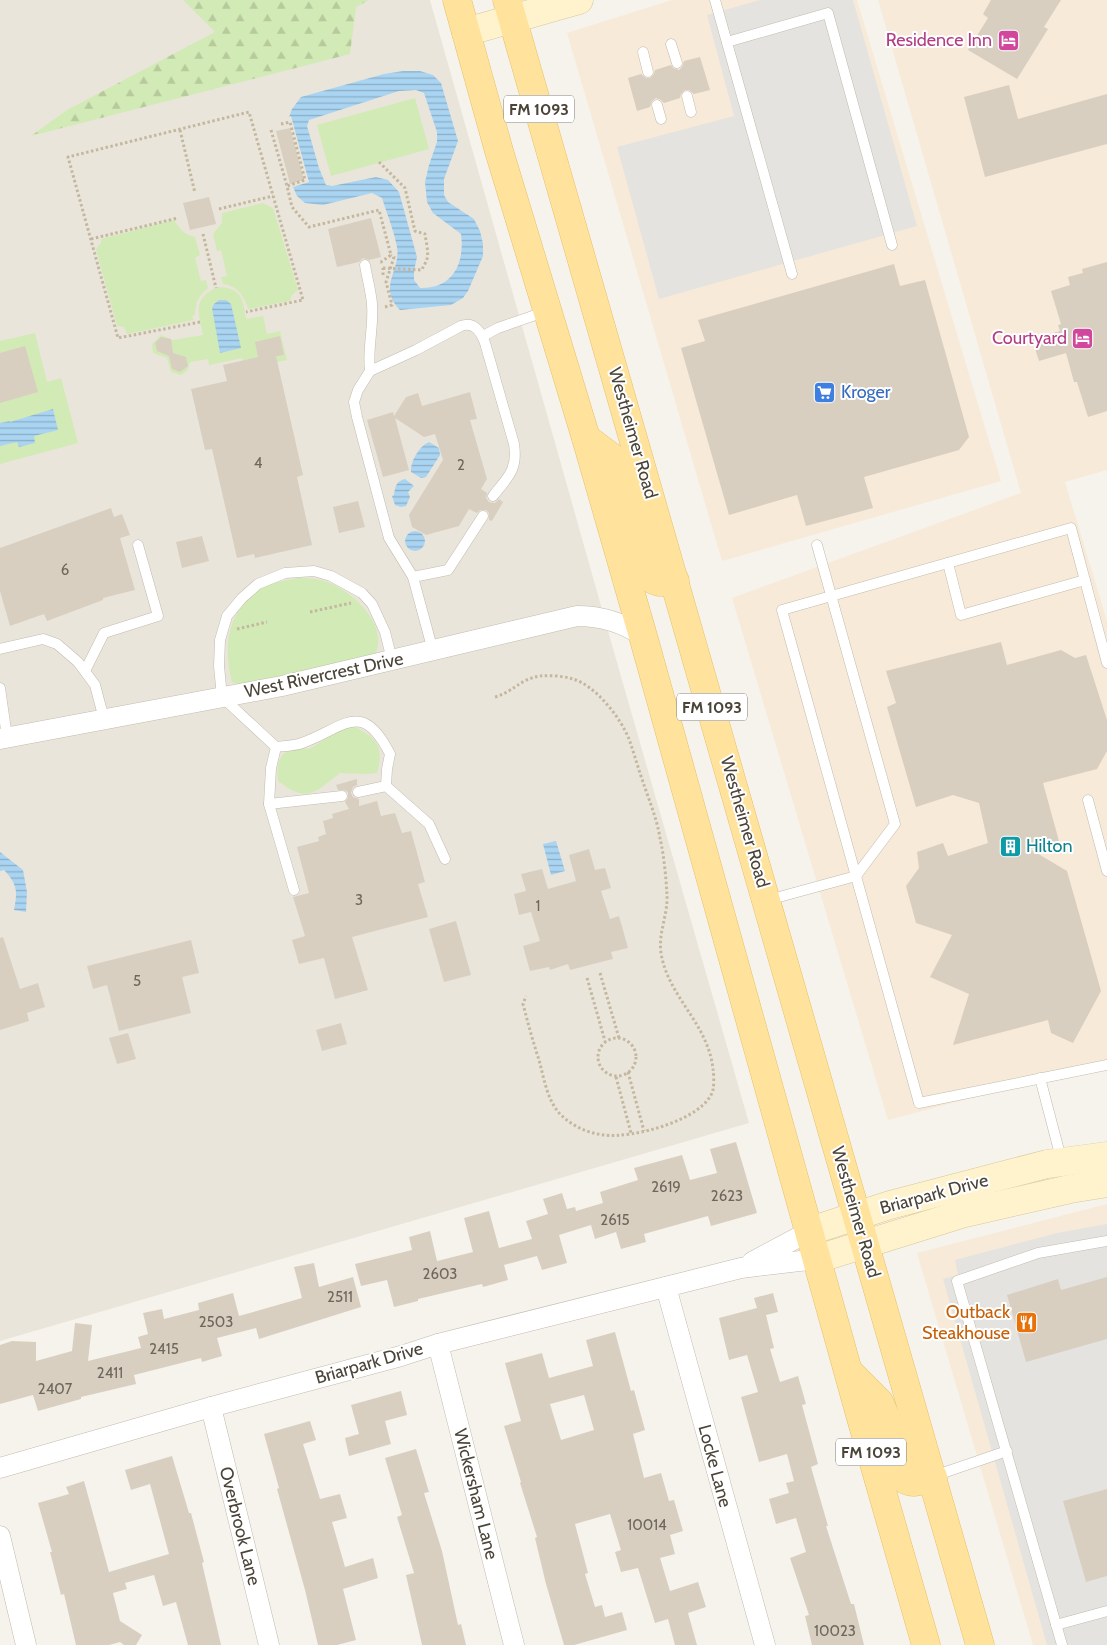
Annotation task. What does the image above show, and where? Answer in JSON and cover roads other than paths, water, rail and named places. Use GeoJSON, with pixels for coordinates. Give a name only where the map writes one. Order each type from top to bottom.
{"type":"FeatureCollection","features":[{"type":"Feature","properties":{"kind":"main road","name":"FM 1093"},"geometry":{"type":"LineString","coordinates":[[457,0],[499,151],[586,438],[926,1645]]}},
{"type":"Feature","properties":{"kind":"main road","name":"Westheimer Road"},"geometry":{"type":"LineString","coordinates":[[510,10],[676,581],[980,1645]]}},
{"type":"Feature","properties":{"kind":"main road"},"geometry":{"type":"LineString","coordinates":[[586,438],[614,459],[648,575],[657,583],[676,581]]}},
{"type":"Feature","properties":{"kind":"main road"},"geometry":{"type":"LineString","coordinates":[[848,1371],[879,1402],[888,1422],[903,1478],[907,1482],[914,1483],[933,1477]]}},
{"type":"Feature","properties":{"kind":"street"},"geometry":{"type":"LineString","coordinates":[[466,32],[510,10],[579,0]]}},
{"type":"Feature","properties":{"kind":"street","name":"West Rivercrest Drive"},"geometry":{"type":"LineString","coordinates":[[3,738],[282,686],[577,616],[612,619],[628,626],[642,636]]}},
{"type":"Feature","properties":{"kind":"street","name":"Briarpark Drive"},"geometry":{"type":"LineString","coordinates":[[741,1268],[810,1231],[890,1205],[1062,1162],[1107,1156]]}},
{"type":"Feature","properties":{"kind":"street","name":"Briarpark Drive"},"geometry":{"type":"LineString","coordinates":[[0,1468],[438,1344],[741,1268],[818,1260],[965,1213],[1070,1189],[1107,1183]]}},
{"type":"Feature","properties":{"kind":"street","name":"Locke Lane"},"geometry":{"type":"LineString","coordinates":[[666,1287],[765,1645]]}},
{"type":"Feature","properties":{"kind":"street","name":"Wickersham Lane"},"geometry":{"type":"LineString","coordinates":[[438,1344],[514,1645]]}},
{"type":"Feature","properties":{"kind":"street","name":"Overbrook Lane"},"geometry":{"type":"LineString","coordinates":[[211,1407],[270,1645]]}},
{"type":"Feature","properties":{"kind":"street"},"geometry":{"type":"LineString","coordinates":[[0,1536],[26,1645]]}},
{"type":"Feature","properties":{"kind":"lane"},"geometry":{"type":"LineString","coordinates":[[716,0],[792,274]]}},
{"type":"Feature","properties":{"kind":"lane"},"geometry":{"type":"LineString","coordinates":[[727,42],[828,13],[892,245]]}},
{"type":"Feature","properties":{"kind":"lane"},"geometry":{"type":"LineString","coordinates":[[671,44],[677,63]]}},
{"type":"Feature","properties":{"kind":"lane"},"geometry":{"type":"LineString","coordinates":[[643,52],[648,72]]}},
{"type":"Feature","properties":{"kind":"lane"},"geometry":{"type":"LineString","coordinates":[[687,96],[691,112]]}},
{"type":"Feature","properties":{"kind":"lane"},"geometry":{"type":"LineString","coordinates":[[657,105],[661,119]]}},
{"type":"Feature","properties":{"kind":"lane"},"geometry":{"type":"LineString","coordinates":[[365,265],[372,304],[372,332],[368,359],[370,371]]}},
{"type":"Feature","properties":{"kind":"lane"},"geometry":{"type":"LineString","coordinates":[[483,336],[498,328],[548,311]]}},
{"type":"Feature","properties":{"kind":"lane"},"geometry":{"type":"LineString","coordinates":[[433,651],[413,577],[390,538],[356,418],[354,402],[358,390],[370,371],[467,324],[473,325],[483,336],[516,457],[512,473],[493,496]]}},
{"type":"Feature","properties":{"kind":"lane"},"geometry":{"type":"LineString","coordinates":[[413,577],[448,570],[483,516]]}},
{"type":"Feature","properties":{"kind":"lane"},"geometry":{"type":"LineString","coordinates":[[1107,663],[1071,528],[782,610],[918,1102],[1107,1065]]}},
{"type":"Feature","properties":{"kind":"lane"},"geometry":{"type":"LineString","coordinates":[[85,671],[104,633],[158,616],[138,545]]}},
{"type":"Feature","properties":{"kind":"lane"},"geometry":{"type":"LineString","coordinates":[[767,900],[856,876],[895,824],[817,545]]}},
{"type":"Feature","properties":{"kind":"lane"},"geometry":{"type":"LineString","coordinates":[[948,563],[961,615],[1085,580]]}},
{"type":"Feature","properties":{"kind":"lane"},"geometry":{"type":"LineString","coordinates":[[386,786],[390,754],[376,732],[363,722],[349,722],[301,744],[276,747],[222,697],[219,666],[220,640],[227,616],[242,598],[258,584],[285,573],[314,571],[331,576],[362,593],[372,604],[385,632],[392,660]]}},
{"type":"Feature","properties":{"kind":"lane"},"geometry":{"type":"LineString","coordinates":[[0,649],[43,639],[57,644],[78,662],[95,685],[104,719]]}},
{"type":"Feature","properties":{"kind":"lane"},"geometry":{"type":"LineString","coordinates":[[0,688],[3,738]]}},
{"type":"Feature","properties":{"kind":"lane"},"geometry":{"type":"LineString","coordinates":[[276,747],[271,768],[269,804],[294,890]]}},
{"type":"Feature","properties":{"kind":"lane"},"geometry":{"type":"LineString","coordinates":[[358,792],[386,786]]}},
{"type":"Feature","properties":{"kind":"lane"},"geometry":{"type":"LineString","coordinates":[[386,786],[429,824],[445,859]]}},
{"type":"Feature","properties":{"kind":"lane"},"geometry":{"type":"LineString","coordinates":[[269,804],[342,796]]}},
{"type":"Feature","properties":{"kind":"lane"},"geometry":{"type":"LineString","coordinates":[[1088,800],[1107,871]]}},
{"type":"Feature","properties":{"kind":"lane"},"geometry":{"type":"LineString","coordinates":[[1040,1078],[1062,1162]]}},
{"type":"Feature","properties":{"kind":"lane"},"geometry":{"type":"LineString","coordinates":[[1062,1645],[957,1281],[1038,1253],[1107,1241]]}},
{"type":"Feature","properties":{"kind":"lane"},"geometry":{"type":"LineString","coordinates":[[933,1477],[1006,1451]]}},
{"type":"Feature","properties":{"kind":"lane"},"geometry":{"type":"LineString","coordinates":[[1056,1625],[1107,1611]]}},
{"type":"Feature","properties":{"kind":"water"},"geometry":{"type":"Polygon","coordinates":[[[420,71],[433,75],[441,83],[458,141],[444,179],[444,195],[448,202],[474,219],[480,231],[483,256],[468,291],[463,298],[451,305],[400,310],[393,302],[390,286],[396,264],[397,247],[382,198],[372,193],[323,205],[305,203],[297,196],[293,187],[309,182],[291,116],[289,117],[292,109],[301,97],[384,74],[420,71]],[[416,90],[399,91],[309,120],[307,126],[326,185],[332,186],[376,177],[388,180],[399,192],[417,257],[414,280],[420,288],[441,284],[449,279],[458,264],[462,245],[461,234],[433,213],[427,202],[425,182],[437,142],[437,132],[424,93],[416,90]]]}},
{"type":"Feature","properties":{"kind":"water"},"geometry":{"type":"Polygon","coordinates":[[[219,300],[226,300],[231,304],[241,348],[220,353],[212,308],[219,300]]]}},
{"type":"Feature","properties":{"kind":"water"},"geometry":{"type":"Polygon","coordinates":[[[53,409],[58,430],[34,436],[35,443],[19,447],[17,442],[0,446],[0,423],[10,422],[53,409]]]}},
{"type":"Feature","properties":{"kind":"water"},"geometry":{"type":"Polygon","coordinates":[[[429,442],[439,448],[440,455],[426,477],[421,478],[411,472],[411,468],[416,455],[429,442]]]}},
{"type":"Feature","properties":{"kind":"water"},"geometry":{"type":"Polygon","coordinates":[[[405,479],[414,486],[408,492],[410,497],[406,506],[401,507],[395,505],[392,496],[398,483],[405,479]]]}},
{"type":"Feature","properties":{"kind":"water"},"geometry":{"type":"Polygon","coordinates":[[[415,531],[422,534],[425,541],[422,548],[415,551],[408,548],[405,541],[408,534],[415,531]]]}},
{"type":"Feature","properties":{"kind":"water"},"geometry":{"type":"Polygon","coordinates":[[[556,841],[565,871],[551,875],[543,844],[556,841]]]}},
{"type":"Feature","properties":{"kind":"water"},"geometry":{"type":"Polygon","coordinates":[[[0,852],[23,870],[27,892],[26,912],[14,910],[15,888],[12,879],[4,870],[0,871],[0,852]]]}},
{"type":"Feature","properties":{"kind":"place","name":"Residence Inn"},"geometry":{"type":"Point","coordinates":[1008,40]}},
{"type":"Feature","properties":{"kind":"place","name":"Courtyard"},"geometry":{"type":"Point","coordinates":[1083,338]}},
{"type":"Feature","properties":{"kind":"place","name":"Kroger"},"geometry":{"type":"Point","coordinates":[825,392]}},
{"type":"Feature","properties":{"kind":"place","name":"Hilton"},"geometry":{"type":"Point","coordinates":[1010,846]}},
{"type":"Feature","properties":{"kind":"place","name":"Outback Steakhouse"},"geometry":{"type":"Point","coordinates":[1026,1322]}}]}
